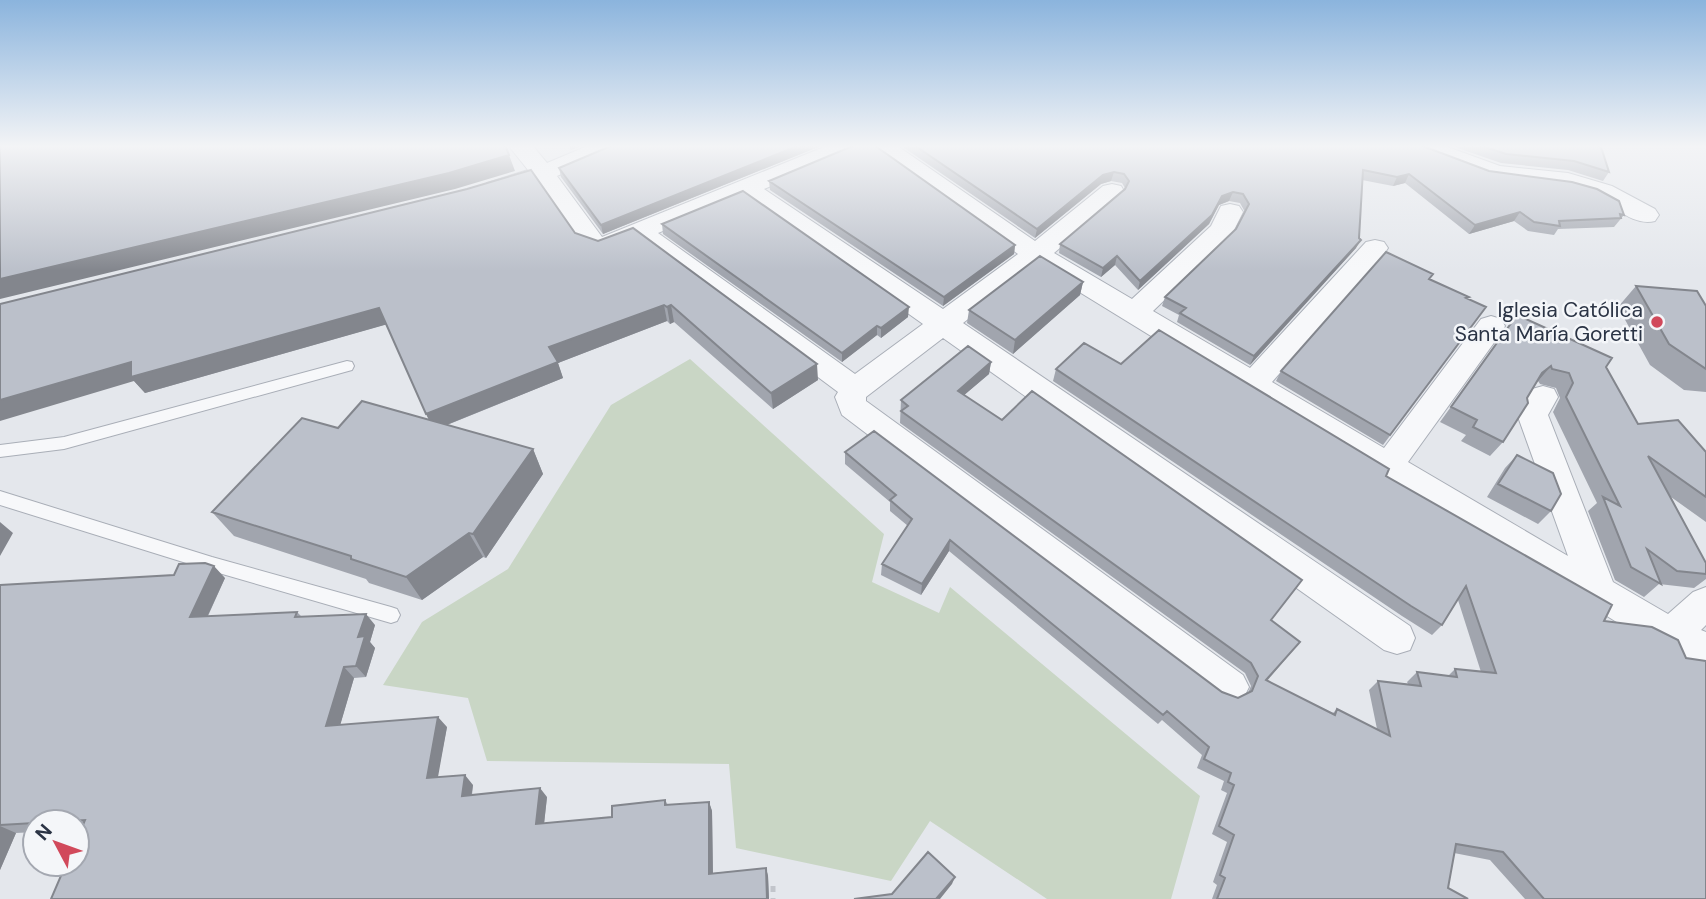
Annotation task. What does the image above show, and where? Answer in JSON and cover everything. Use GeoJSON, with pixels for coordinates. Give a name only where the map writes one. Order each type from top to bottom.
{"type":"FeatureCollection","features":[{"type":"Feature","properties":{"kind":"street"},"geometry":{"type":"LineString","coordinates":[[474,194],[497,187]]}},
{"type":"Feature","properties":{"kind":"street"},"geometry":{"type":"LineString","coordinates":[[552,187],[579,227],[595,245],[607,246],[747,188],[1397,638]]}},
{"type":"Feature","properties":{"kind":"street"},"geometry":{"type":"LineString","coordinates":[[941,187],[1037,254],[1133,314],[1641,618],[1706,650]]}},
{"type":"Feature","properties":{"kind":"street"},"geometry":{"type":"LineString","coordinates":[[1588,187],[1613,195],[1646,215]]}},
{"type":"Feature","properties":{"kind":"street"},"geometry":{"type":"LineString","coordinates":[[1112,191],[1037,254],[855,388],[850,397],[853,407],[1230,687]]}},
{"type":"Feature","properties":{"kind":"street"},"geometry":{"type":"LineString","coordinates":[[1133,314],[1222,230],[1230,212]]}},
{"type":"Feature","properties":{"kind":"street"},"geometry":{"type":"LineString","coordinates":[[640,232],[855,388]]}},
{"type":"Feature","properties":{"kind":"street"},"geometry":{"type":"LineString","coordinates":[[1252,386],[1375,248]]}},
{"type":"Feature","properties":{"kind":"street"},"geometry":{"type":"LineString","coordinates":[[1387,467],[1490,326]]}},
{"type":"Feature","properties":{"kind":"street"},"geometry":{"type":"LineString","coordinates":[[1543,397],[1532,414],[1599,593]]}},
{"type":"Feature","properties":{"kind":"street"},"geometry":{"type":"LineString","coordinates":[[1673,632],[1706,603]]}},
{"type":"Feature","properties":{"kind":"lane"},"geometry":{"type":"LineString","coordinates":[[0,451],[64,443],[347,366]]}},
{"type":"Feature","properties":{"kind":"lane"},"geometry":{"type":"LineString","coordinates":[[0,498],[212,565],[391,615]]}},
{"type":"Feature","properties":{"kind":"path"},"geometry":{"type":"LineString","coordinates":[[773,886],[773,899]]}},
{"type":"Feature","properties":{"kind":"green space"},"geometry":{"type":"Polygon","coordinates":[[[690,359],[884,534],[872,582],[939,613],[950,587],[1200,796],[1171,899],[1047,899],[930,821],[891,881],[736,848],[729,764],[487,761],[468,698],[383,685],[422,622],[508,569],[611,405],[690,359]]]}},
{"type":"Feature","properties":{"kind":"building"},"geometry":{"type":"Polygon","coordinates":[[[0,187],[390,187],[0,279],[0,187]]]}},
{"type":"Feature","properties":{"kind":"building"},"geometry":{"type":"Polygon","coordinates":[[[543,187],[575,233],[598,241],[633,228],[817,364],[771,393],[671,305],[664,305],[549,347],[558,362],[426,414],[379,308],[131,377],[131,362],[0,400],[0,304],[467,189],[543,187]]]}},
{"type":"Feature","properties":{"kind":"building"},"geometry":{"type":"Polygon","coordinates":[[[573,187],[696,187],[601,225],[573,187]]]}},
{"type":"Feature","properties":{"kind":"building"},"geometry":{"type":"Polygon","coordinates":[[[778,187],[933,187],[1015,245],[944,297],[778,187]]]}},
{"type":"Feature","properties":{"kind":"building"},"geometry":{"type":"Polygon","coordinates":[[[975,187],[1088,187],[1037,229],[975,187]]]}},
{"type":"Feature","properties":{"kind":"building"},"geometry":{"type":"Polygon","coordinates":[[[1362,187],[1361,240],[1254,356],[1180,313],[1186,308],[1165,297],[1236,229],[1249,204],[1243,194],[1233,192],[1222,196],[1212,215],[1140,281],[1117,256],[1103,268],[1060,244],[1125,189],[1362,187]]]}},
{"type":"Feature","properties":{"kind":"building"},"geometry":{"type":"Polygon","coordinates":[[[1426,187],[1590,187],[1619,201],[1624,215],[1620,214],[1621,218],[1559,221],[1560,226],[1534,222],[1520,212],[1475,225],[1426,187]]]}},
{"type":"Feature","properties":{"kind":"building"},"geometry":{"type":"Polygon","coordinates":[[[743,191],[909,307],[881,328],[877,326],[842,353],[662,224],[743,191]]]}},
{"type":"Feature","properties":{"kind":"building"},"geometry":{"type":"Polygon","coordinates":[[[1386,252],[1433,274],[1429,279],[1486,307],[1390,435],[1281,371],[1386,252]]]}},
{"type":"Feature","properties":{"kind":"building"},"geometry":{"type":"Polygon","coordinates":[[[1040,256],[1083,282],[1015,340],[969,310],[1040,256]]]}},
{"type":"Feature","properties":{"kind":"building"},"geometry":{"type":"Polygon","coordinates":[[[1636,286],[1697,291],[1706,306],[1706,369],[1669,344],[1636,286]]]}},
{"type":"Feature","properties":{"kind":"building"},"geometry":{"type":"Polygon","coordinates":[[[1517,315],[1612,358],[1606,367],[1638,424],[1678,420],[1706,452],[1706,497],[1648,456],[1706,563],[1706,574],[1677,571],[1647,549],[1661,584],[1631,567],[1603,497],[1620,506],[1566,397],[1573,383],[1569,373],[1552,369],[1551,366],[1542,373],[1527,398],[1528,403],[1503,442],[1473,427],[1477,420],[1451,407],[1517,315]]]}},
{"type":"Feature","properties":{"kind":"building"},"geometry":{"type":"Polygon","coordinates":[[[1159,330],[1389,469],[1386,476],[1612,605],[1604,621],[1652,627],[1678,640],[1686,658],[1706,661],[1706,899],[1544,899],[1503,852],[1456,844],[1448,888],[1468,899],[1217,899],[1225,878],[1220,875],[1234,835],[1219,826],[1234,785],[1228,782],[1231,773],[1204,759],[1209,747],[1167,711],[1163,715],[950,540],[922,584],[882,564],[912,519],[890,500],[896,495],[845,452],[874,431],[1222,692],[1238,698],[1252,691],[1258,676],[1251,663],[901,411],[908,406],[901,400],[968,346],[991,362],[958,391],[1002,420],[1032,391],[1302,580],[1271,620],[1300,642],[1266,680],[1335,715],[1337,709],[1390,736],[1378,681],[1421,686],[1417,672],[1457,677],[1455,669],[1496,673],[1466,586],[1442,625],[1056,369],[1084,343],[1121,364],[1159,330]]]}},
{"type":"Feature","properties":{"kind":"building"},"geometry":{"type":"Polygon","coordinates":[[[362,401],[533,449],[473,534],[469,533],[406,577],[351,559],[351,556],[212,512],[302,418],[338,428],[362,401]]]}},
{"type":"Feature","properties":{"kind":"building"},"geometry":{"type":"Polygon","coordinates":[[[1517,455],[1553,473],[1561,494],[1551,511],[1498,484],[1517,455]]]}},
{"type":"Feature","properties":{"kind":"building"},"geometry":{"type":"Polygon","coordinates":[[[205,563],[214,566],[190,617],[297,612],[295,617],[366,614],[358,637],[365,636],[356,666],[344,667],[326,726],[438,717],[427,778],[465,775],[462,796],[540,788],[536,824],[612,817],[612,806],[665,800],[665,805],[709,802],[709,874],[766,868],[767,899],[51,899],[60,878],[91,878],[91,808],[21,808],[21,824],[0,825],[0,585],[174,575],[179,564],[205,563]]]}},
{"type":"Feature","properties":{"kind":"building"},"geometry":{"type":"Polygon","coordinates":[[[928,852],[955,877],[936,899],[854,899],[892,894],[928,852]]]}},
{"type":"Feature","properties":{"kind":"place","name":"Iglesia Católica Santa María Goretti"},"geometry":{"type":"Point","coordinates":[1657,322]}}]}
